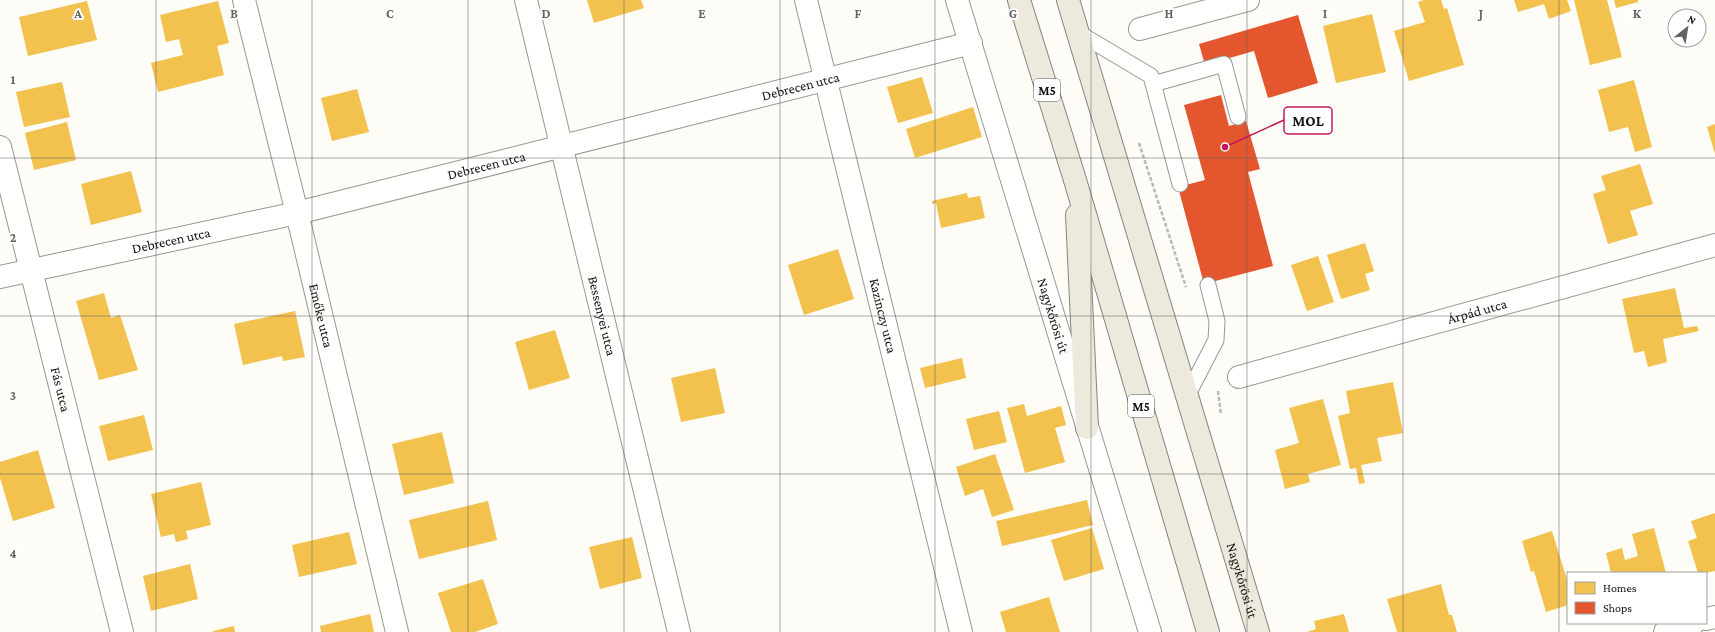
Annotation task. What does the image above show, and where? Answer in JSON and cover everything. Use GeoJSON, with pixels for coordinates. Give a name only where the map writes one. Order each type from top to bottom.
{"type":"FeatureCollection","features":[{"type":"Feature","properties":{"kind":"main road","name":"M5"},"geometry":{"type":"LineString","coordinates":[[1019,0],[1075,180],[1208,632]]}},
{"type":"Feature","properties":{"kind":"main road","name":"Nagykőrösi út"},"geometry":{"type":"LineString","coordinates":[[1068,0],[1258,632]]}},
{"type":"Feature","properties":{"kind":"main road"},"geometry":{"type":"LineString","coordinates":[[1075,180],[1087,428]]}},
{"type":"Feature","properties":{"kind":"street","name":"Emőke utca"},"geometry":{"type":"LineString","coordinates":[[244,0],[397,632]]}},
{"type":"Feature","properties":{"kind":"street","name":"Bessenyei utca"},"geometry":{"type":"LineString","coordinates":[[526,0],[679,632]]}},
{"type":"Feature","properties":{"kind":"street","name":"Kazinczy utca"},"geometry":{"type":"LineString","coordinates":[[806,0],[961,632]]}},
{"type":"Feature","properties":{"kind":"street","name":"Nagykőrösi út"},"geometry":{"type":"LineString","coordinates":[[957,0],[1150,632]]}},
{"type":"Feature","properties":{"kind":"street"},"geometry":{"type":"LineString","coordinates":[[1140,29],[1248,0]]}},
{"type":"Feature","properties":{"kind":"street","name":"Debrecen utca"},"geometry":{"type":"LineString","coordinates":[[0,277],[297,214],[971,43]]}},
{"type":"Feature","properties":{"kind":"street","name":"Fás utca"},"geometry":{"type":"LineString","coordinates":[[0,146],[122,632]]}},
{"type":"Feature","properties":{"kind":"street","name":"Árpád utca"},"geometry":{"type":"LineString","coordinates":[[1239,377],[1715,245]]}},
{"type":"Feature","properties":{"kind":"street"},"geometry":{"type":"LineString","coordinates":[[1665,632],[1691,624]]}},
{"type":"Feature","properties":{"kind":"lane"},"geometry":{"type":"LineString","coordinates":[[1077,32],[1151,76],[1180,184]]}},
{"type":"Feature","properties":{"kind":"lane"},"geometry":{"type":"LineString","coordinates":[[1153,84],[1224,64],[1238,117]]}},
{"type":"Feature","properties":{"kind":"lane"},"geometry":{"type":"LineString","coordinates":[[1187,396],[1216,340],[1217,321],[1208,285]]}},
{"type":"Feature","properties":{"kind":"path"},"geometry":{"type":"LineString","coordinates":[[1138,139],[1188,294]]}},
{"type":"Feature","properties":{"kind":"path"},"geometry":{"type":"LineString","coordinates":[[1208,355],[1217,382],[1222,420]]}},
{"type":"Feature","properties":{"kind":"building: Homes"},"geometry":{"type":"Polygon","coordinates":[[[587,0],[641,0],[644,8],[594,23],[587,0]]]}},
{"type":"Feature","properties":{"kind":"building: Homes"},"geometry":{"type":"Polygon","coordinates":[[[1424,0],[1441,0],[1444,9],[1447,8],[1464,65],[1409,81],[1394,31],[1425,22],[1418,2],[1424,0]]]}},
{"type":"Feature","properties":{"kind":"building: Homes"},"geometry":{"type":"Polygon","coordinates":[[[1514,0],[1567,0],[1571,11],[1549,19],[1544,4],[1518,12],[1514,0]]]}},
{"type":"Feature","properties":{"kind":"building: Homes"},"geometry":{"type":"Polygon","coordinates":[[[1574,0],[1607,0],[1622,57],[1590,65],[1574,0]]]}},
{"type":"Feature","properties":{"kind":"building: Homes"},"geometry":{"type":"Polygon","coordinates":[[[1614,0],[1638,0],[1638,2],[1616,8],[1614,0]]]}},
{"type":"Feature","properties":{"kind":"building: Homes"},"geometry":{"type":"Polygon","coordinates":[[[87,1],[97,40],[28,56],[19,17],[87,1]]]}},
{"type":"Feature","properties":{"kind":"building: Homes"},"geometry":{"type":"Polygon","coordinates":[[[218,1],[229,43],[217,46],[224,75],[158,92],[151,63],[183,55],[179,39],[166,42],[160,15],[218,1]]]}},
{"type":"Feature","properties":{"kind":"building: Homes"},"geometry":{"type":"Polygon","coordinates":[[[1372,14],[1386,72],[1336,83],[1323,26],[1372,14]]]}},
{"type":"Feature","properties":{"kind":"building: Homes"},"geometry":{"type":"Polygon","coordinates":[[[922,77],[933,113],[898,123],[887,87],[922,77]]]}},
{"type":"Feature","properties":{"kind":"building: Homes"},"geometry":{"type":"Polygon","coordinates":[[[1634,80],[1652,147],[1635,152],[1628,127],[1609,132],[1598,90],[1634,80]]]}},
{"type":"Feature","properties":{"kind":"building: Homes"},"geometry":{"type":"Polygon","coordinates":[[[62,82],[70,117],[24,127],[16,92],[62,82]]]}},
{"type":"Feature","properties":{"kind":"building: Homes"},"geometry":{"type":"Polygon","coordinates":[[[357,89],[369,132],[332,141],[321,98],[357,89]]]}},
{"type":"Feature","properties":{"kind":"building: Homes"},"geometry":{"type":"Polygon","coordinates":[[[973,107],[982,137],[915,158],[906,129],[973,107]]]}},
{"type":"Feature","properties":{"kind":"building: Homes"},"geometry":{"type":"Polygon","coordinates":[[[67,122],[76,160],[34,170],[25,133],[67,122]]]}},
{"type":"Feature","properties":{"kind":"building: Homes"},"geometry":{"type":"Polygon","coordinates":[[[1715,124],[1715,154],[1707,127],[1715,124]]]}},
{"type":"Feature","properties":{"kind":"building: Homes"},"geometry":{"type":"Polygon","coordinates":[[[1640,164],[1653,204],[1630,211],[1638,235],[1608,244],[1593,194],[1606,190],[1601,176],[1640,164]]]}},
{"type":"Feature","properties":{"kind":"building: Homes"},"geometry":{"type":"Polygon","coordinates":[[[131,171],[142,212],[91,225],[81,184],[131,171]]]}},
{"type":"Feature","properties":{"kind":"building: Homes"},"geometry":{"type":"Polygon","coordinates":[[[967,193],[968,198],[980,196],[985,218],[941,228],[936,203],[932,204],[932,201],[967,193]]]}},
{"type":"Feature","properties":{"kind":"building: Homes"},"geometry":{"type":"Polygon","coordinates":[[[1365,243],[1374,271],[1365,274],[1370,290],[1341,299],[1327,255],[1365,243]]]}},
{"type":"Feature","properties":{"kind":"building: Homes"},"geometry":{"type":"Polygon","coordinates":[[[838,249],[854,299],[804,315],[788,265],[838,249]]]}},
{"type":"Feature","properties":{"kind":"building: Homes"},"geometry":{"type":"Polygon","coordinates":[[[1318,256],[1334,302],[1307,311],[1291,265],[1318,256]]]}},
{"type":"Feature","properties":{"kind":"building: Homes"},"geometry":{"type":"Polygon","coordinates":[[[1675,288],[1684,328],[1697,326],[1699,331],[1663,339],[1667,362],[1648,367],[1644,351],[1634,353],[1622,299],[1675,288]]]}},
{"type":"Feature","properties":{"kind":"building: Homes"},"geometry":{"type":"Polygon","coordinates":[[[104,293],[111,318],[120,315],[138,370],[99,380],[76,301],[104,293]]]}},
{"type":"Feature","properties":{"kind":"building: Homes"},"geometry":{"type":"Polygon","coordinates":[[[295,311],[305,357],[283,361],[282,356],[243,365],[234,324],[295,311]]]}},
{"type":"Feature","properties":{"kind":"building: Homes"},"geometry":{"type":"Polygon","coordinates":[[[555,330],[570,378],[529,390],[515,342],[555,330]]]}},
{"type":"Feature","properties":{"kind":"building: Homes"},"geometry":{"type":"Polygon","coordinates":[[[962,358],[966,378],[925,388],[920,368],[962,358]]]}},
{"type":"Feature","properties":{"kind":"building: Homes"},"geometry":{"type":"Polygon","coordinates":[[[715,368],[725,413],[681,422],[671,378],[715,368]]]}},
{"type":"Feature","properties":{"kind":"building: Homes"},"geometry":{"type":"Polygon","coordinates":[[[1393,382],[1403,433],[1377,438],[1382,461],[1361,465],[1365,483],[1359,484],[1356,468],[1350,469],[1338,416],[1350,413],[1346,391],[1393,382]]]}},
{"type":"Feature","properties":{"kind":"building: Homes"},"geometry":{"type":"Polygon","coordinates":[[[1323,399],[1341,465],[1308,474],[1310,482],[1285,489],[1275,450],[1299,443],[1289,408],[1323,399]]]}},
{"type":"Feature","properties":{"kind":"building: Homes"},"geometry":{"type":"Polygon","coordinates":[[[1024,404],[1027,416],[1061,406],[1066,425],[1055,428],[1065,462],[1025,473],[1007,408],[1024,404]]]}},
{"type":"Feature","properties":{"kind":"building: Homes"},"geometry":{"type":"Polygon","coordinates":[[[999,411],[1007,442],[974,450],[966,419],[999,411]]]}},
{"type":"Feature","properties":{"kind":"building: Homes"},"geometry":{"type":"Polygon","coordinates":[[[144,415],[153,450],[108,461],[99,426],[144,415]]]}},
{"type":"Feature","properties":{"kind":"building: Homes"},"geometry":{"type":"Polygon","coordinates":[[[442,432],[454,483],[404,495],[392,444],[442,432]]]}},
{"type":"Feature","properties":{"kind":"building: Homes"},"geometry":{"type":"Polygon","coordinates":[[[38,450],[55,508],[13,521],[0,478],[0,462],[38,450]]]}},
{"type":"Feature","properties":{"kind":"building: Homes"},"geometry":{"type":"Polygon","coordinates":[[[995,454],[1014,510],[992,517],[983,489],[965,496],[956,467],[995,454]]]}},
{"type":"Feature","properties":{"kind":"building: Homes"},"geometry":{"type":"Polygon","coordinates":[[[201,482],[211,525],[186,531],[188,539],[176,542],[174,534],[161,537],[151,494],[201,482]]]}},
{"type":"Feature","properties":{"kind":"building: Homes"},"geometry":{"type":"Polygon","coordinates":[[[1087,500],[1093,525],[1002,546],[996,521],[1087,500]]]}},
{"type":"Feature","properties":{"kind":"building: Homes"},"geometry":{"type":"Polygon","coordinates":[[[488,501],[497,540],[419,559],[409,520],[488,501]]]}},
{"type":"Feature","properties":{"kind":"building: Homes"},"geometry":{"type":"Polygon","coordinates":[[[1715,513],[1715,571],[1707,573],[1698,572],[1688,541],[1697,538],[1691,521],[1715,513]]]}},
{"type":"Feature","properties":{"kind":"building: Homes"},"geometry":{"type":"Polygon","coordinates":[[[1092,528],[1104,569],[1064,581],[1051,540],[1092,528]]]}},
{"type":"Feature","properties":{"kind":"building: Homes"},"geometry":{"type":"Polygon","coordinates":[[[1654,528],[1666,572],[1611,572],[1606,553],[1622,548],[1625,560],[1638,556],[1632,534],[1654,528]]]}},
{"type":"Feature","properties":{"kind":"building: Homes"},"geometry":{"type":"Polygon","coordinates":[[[1552,531],[1567,580],[1567,605],[1546,612],[1534,571],[1531,572],[1522,541],[1552,531]]]}},
{"type":"Feature","properties":{"kind":"building: Homes"},"geometry":{"type":"Polygon","coordinates":[[[349,532],[357,564],[299,577],[292,545],[349,532]]]}},
{"type":"Feature","properties":{"kind":"building: Homes"},"geometry":{"type":"Polygon","coordinates":[[[632,537],[642,578],[600,589],[589,547],[632,537]]]}},
{"type":"Feature","properties":{"kind":"building: Homes"},"geometry":{"type":"Polygon","coordinates":[[[190,564],[198,599],[151,611],[143,576],[190,564]]]}},
{"type":"Feature","properties":{"kind":"building: Homes"},"geometry":{"type":"Polygon","coordinates":[[[483,579],[498,624],[475,632],[451,632],[438,593],[483,579]]]}},
{"type":"Feature","properties":{"kind":"building: Homes"},"geometry":{"type":"Polygon","coordinates":[[[1441,584],[1449,615],[1452,615],[1457,632],[1397,632],[1387,599],[1441,584]]]}},
{"type":"Feature","properties":{"kind":"building: Homes"},"geometry":{"type":"Polygon","coordinates":[[[1049,597],[1060,632],[1006,632],[1000,612],[1049,597]]]}},
{"type":"Feature","properties":{"kind":"building: Homes"},"geometry":{"type":"Polygon","coordinates":[[[370,614],[374,632],[321,632],[320,626],[370,614]]]}},
{"type":"Feature","properties":{"kind":"building: Homes"},"geometry":{"type":"Polygon","coordinates":[[[1344,614],[1349,632],[1307,632],[1316,629],[1314,621],[1344,614]]]}},
{"type":"Feature","properties":{"kind":"building: Homes"},"geometry":{"type":"Polygon","coordinates":[[[234,626],[235,632],[213,632],[213,631],[234,626]]]}},
{"type":"Feature","properties":{"kind":"building: Shops"},"geometry":{"type":"Polygon","coordinates":[[[1298,15],[1318,83],[1268,98],[1254,51],[1205,65],[1199,44],[1298,15]]]}},
{"type":"Feature","properties":{"kind":"building: Shops"},"geometry":{"type":"Polygon","coordinates":[[[1221,95],[1229,126],[1246,121],[1260,169],[1248,172],[1273,266],[1204,284],[1178,187],[1205,180],[1184,105],[1221,95]]]}},
{"type":"Feature","properties":{"kind":"place","name":"MOL"},"geometry":{"type":"Point","coordinates":[1225,147]}}]}
